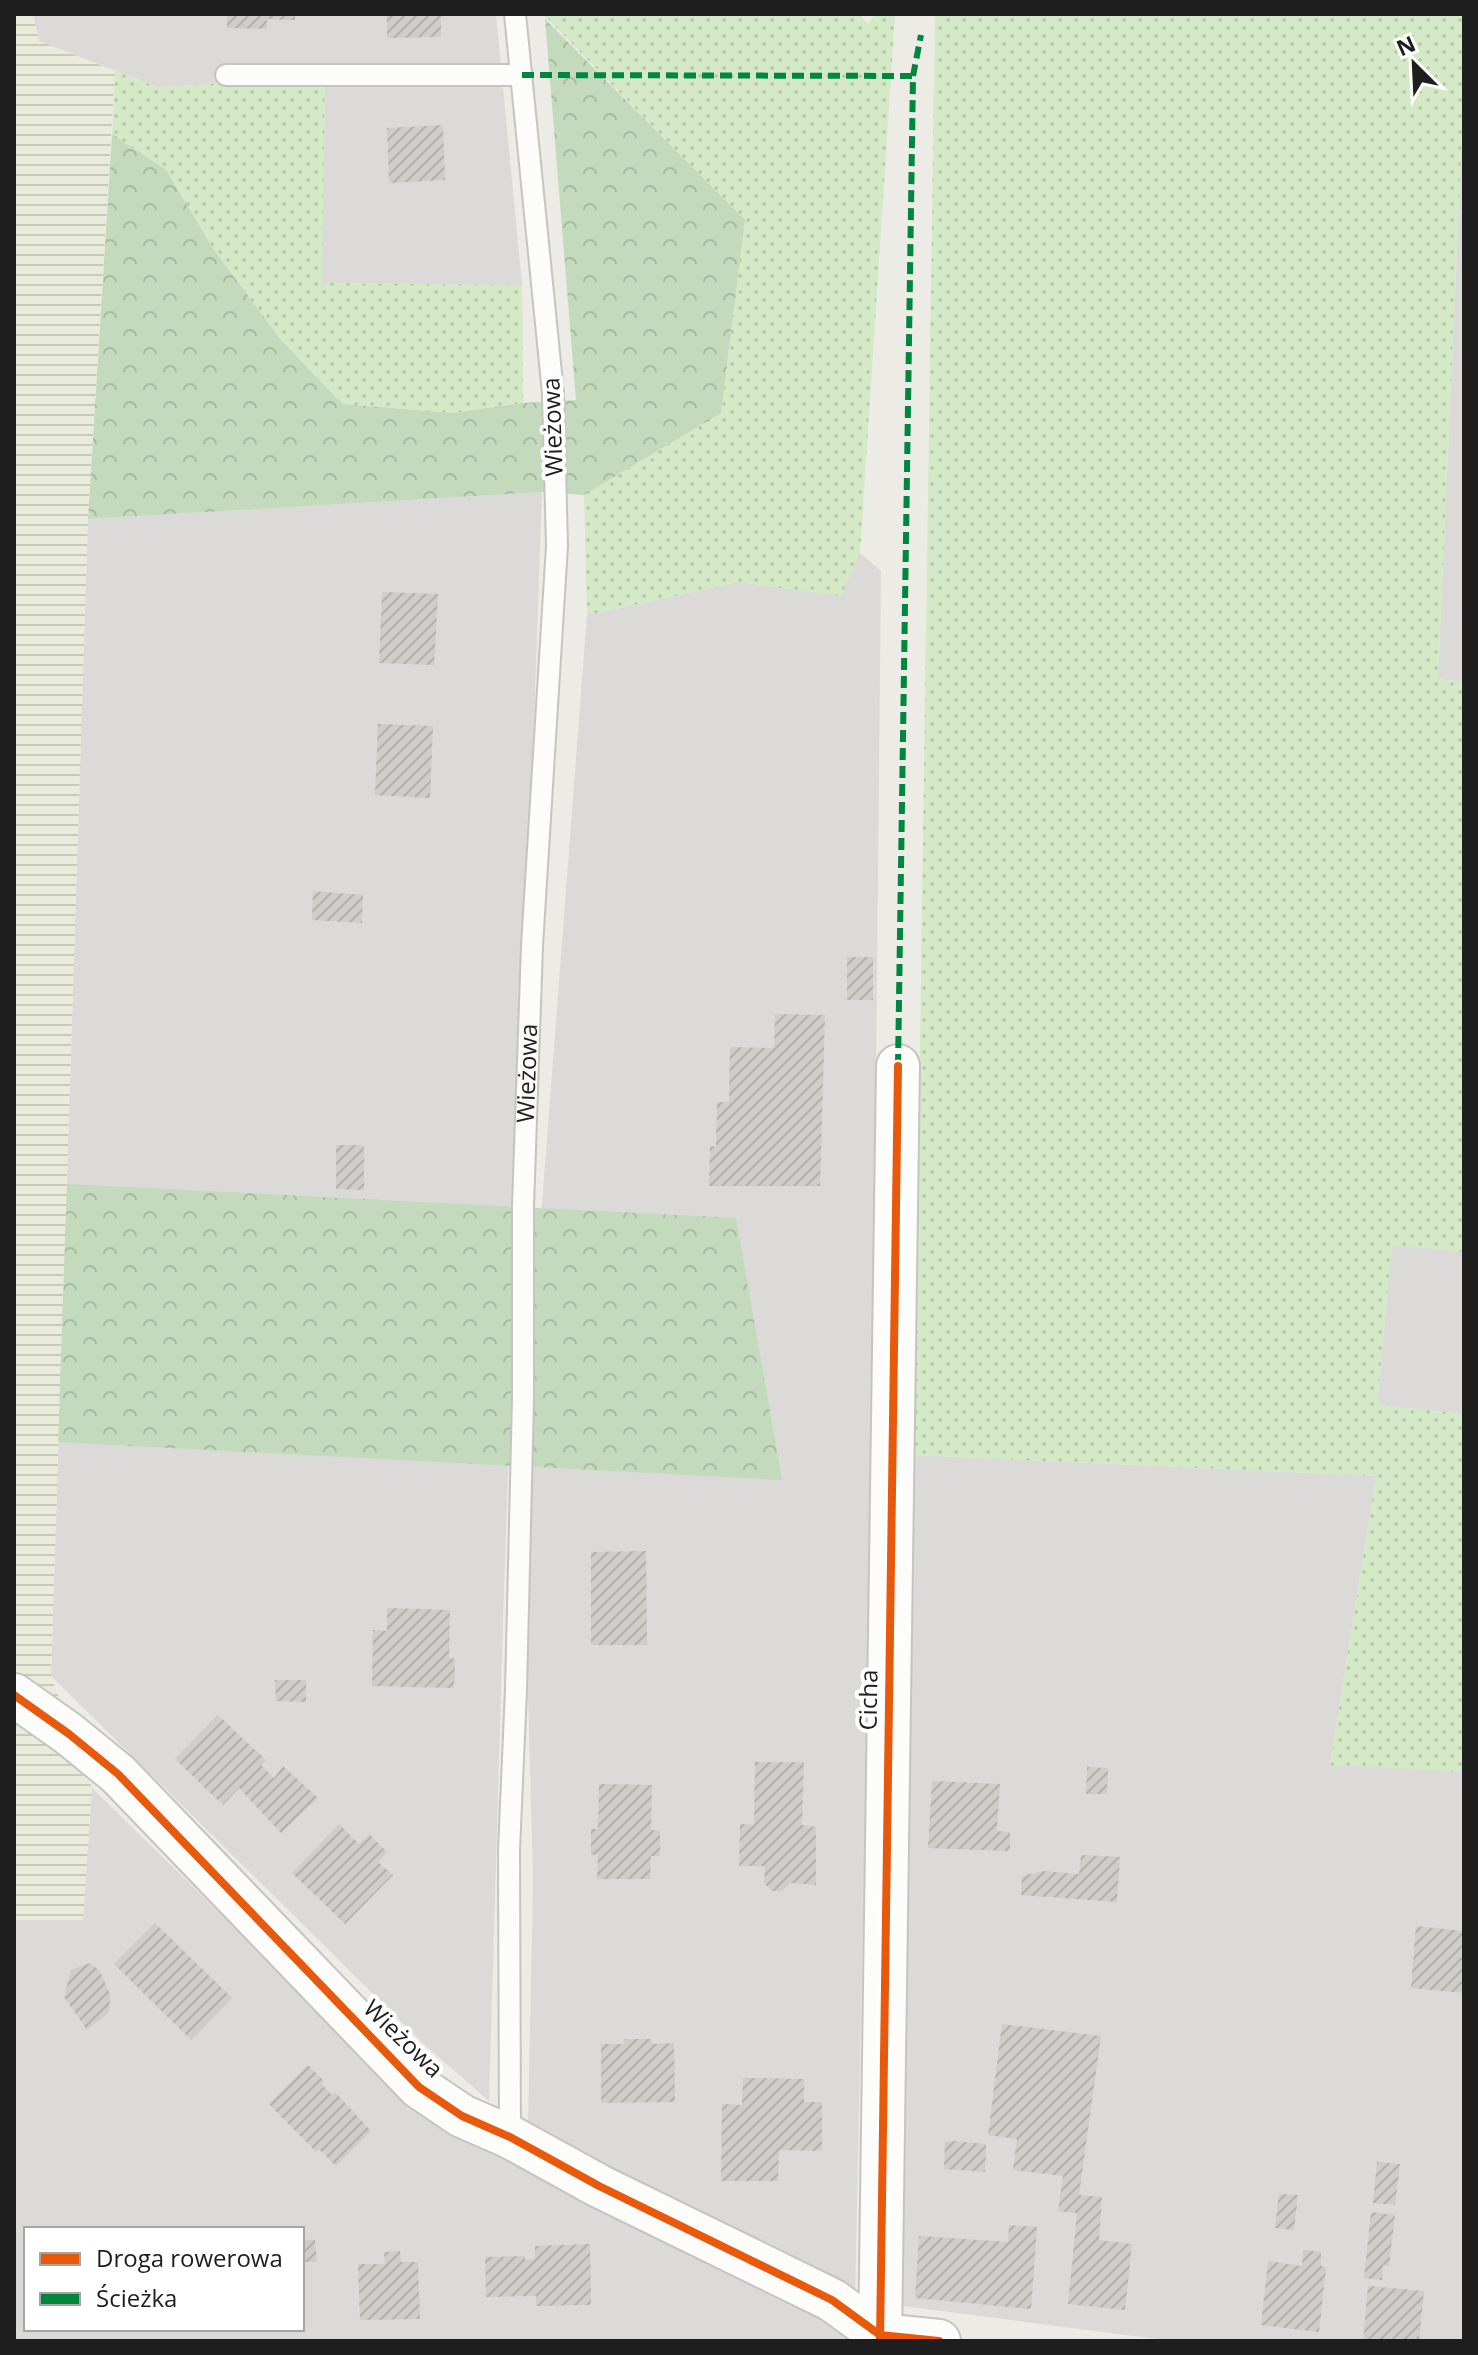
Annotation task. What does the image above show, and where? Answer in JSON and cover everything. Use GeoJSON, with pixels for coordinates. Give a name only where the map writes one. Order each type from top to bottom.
{"type":"FeatureCollection","features":[{"type":"Feature","properties":{"kind":"street","name":"Cicha"},"geometry":{"type":"LineString","coordinates":[[880,2338],[898,1066]]}},
{"type":"Feature","properties":{"kind":"street","name":"Wieżowa"},"geometry":{"type":"LineString","coordinates":[[14,1695],[118,1774],[419,2087],[462,2116],[510,2137],[599,2186],[832,2300],[880,2338]]}},
{"type":"Feature","properties":{"kind":"street"},"geometry":{"type":"LineString","coordinates":[[880,2338],[939,2341]]}},
{"type":"Feature","properties":{"kind":"lane","name":"Wieżowa"},"geometry":{"type":"LineString","coordinates":[[510,2137],[509,1850],[523,1399],[523,1206],[532,946],[557,546],[553,393],[515,14]]}},
{"type":"Feature","properties":{"kind":"lane"},"geometry":{"type":"LineString","coordinates":[[226,75],[522,75]]}},
{"type":"Feature","properties":{"kind":"shaded area"},"geometry":{"type":"Polygon","coordinates":[[[33,14],[496,14],[522,285],[321,283],[325,78],[157,87],[39,41],[33,14]]]}},
{"type":"Feature","properties":{"kind":"shaded area"},"geometry":{"type":"Polygon","coordinates":[[[1464,87],[1464,682],[1438,679],[1464,87]]]}},
{"type":"Feature","properties":{"kind":"shaded area"},"geometry":{"type":"Polygon","coordinates":[[[542,492],[489,2101],[427,2047],[51,1676],[88,519],[542,492]]]}},
{"type":"Feature","properties":{"kind":"shaded area"},"geometry":{"type":"Polygon","coordinates":[[[860,553],[881,571],[872,1487],[855,2299],[528,2126],[533,1880],[522,1466],[587,615],[738,582],[840,595],[860,553]]]}},
{"type":"Feature","properties":{"kind":"shaded area"},"geometry":{"type":"Polygon","coordinates":[[[1392,1244],[1464,1252],[1464,1414],[1377,1405],[1392,1244]]]}},
{"type":"Feature","properties":{"kind":"shaded area"},"geometry":{"type":"Polygon","coordinates":[[[914,1455],[1376,1476],[1330,1764],[1464,1772],[1464,2341],[1172,2341],[896,2305],[914,1455]]]}},
{"type":"Feature","properties":{"kind":"shaded area"},"geometry":{"type":"Polygon","coordinates":[[[92,1788],[410,2099],[860,2323],[859,2341],[14,2341],[14,1920],[83,1920],[92,1788]]]}},
{"type":"Feature","properties":{"kind":"green space"},"geometry":{"type":"Polygon","coordinates":[[[14,14],[33,14],[39,41],[115,71],[88,519],[51,1676],[92,1788],[83,1920],[14,1920],[14,14]]]}},
{"type":"Feature","properties":{"kind":"green space"},"geometry":{"type":"Polygon","coordinates":[[[543,14],[859,14],[868,24],[875,14],[895,14],[860,553],[841,596],[738,582],[587,615],[584,495],[721,413],[745,221],[543,14]]]}},
{"type":"Feature","properties":{"kind":"green space"},"geometry":{"type":"Polygon","coordinates":[[[935,14],[1464,14],[1464,87],[1438,679],[1464,682],[1464,1252],[1392,1245],[1377,1404],[1464,1414],[1464,1772],[1330,1765],[1376,1476],[914,1455],[935,14]]]}},
{"type":"Feature","properties":{"kind":"green space"},"geometry":{"type":"Polygon","coordinates":[[[545,19],[745,220],[721,413],[584,495],[542,492],[88,519],[112,134],[166,170],[214,250],[281,340],[342,404],[453,413],[523,403],[576,400],[545,19]]]}},
{"type":"Feature","properties":{"kind":"green space"},"geometry":{"type":"Polygon","coordinates":[[[115,71],[157,87],[325,78],[322,283],[522,285],[523,403],[453,413],[341,404],[281,340],[214,250],[166,170],[112,134],[115,71]]]}},
{"type":"Feature","properties":{"kind":"green space"},"geometry":{"type":"Polygon","coordinates":[[[67,1184],[736,1218],[782,1480],[58,1442],[67,1184]]]}},
{"type":"Feature","properties":{"kind":"building"},"geometry":{"type":"Polygon","coordinates":[[[227,14],[295,14],[295,20],[267,19],[267,29],[227,28],[227,14]]]}},
{"type":"Feature","properties":{"kind":"building"},"geometry":{"type":"Polygon","coordinates":[[[387,14],[441,14],[441,37],[387,38],[387,14]]]}},
{"type":"Feature","properties":{"kind":"building"},"geometry":{"type":"Polygon","coordinates":[[[443,125],[445,180],[389,183],[387,128],[443,125]]]}},
{"type":"Feature","properties":{"kind":"building"},"geometry":{"type":"Polygon","coordinates":[[[382,592],[438,594],[434,665],[379,663],[382,592]]]}},
{"type":"Feature","properties":{"kind":"building"},"geometry":{"type":"Polygon","coordinates":[[[378,724],[433,726],[430,798],[375,795],[378,724]]]}},
{"type":"Feature","properties":{"kind":"building"},"geometry":{"type":"Polygon","coordinates":[[[313,891],[363,895],[362,923],[312,920],[313,891]]]}},
{"type":"Feature","properties":{"kind":"building"},"geometry":{"type":"Polygon","coordinates":[[[847,957],[873,957],[873,1000],[847,1000],[847,957]]]}},
{"type":"Feature","properties":{"kind":"building"},"geometry":{"type":"Polygon","coordinates":[[[775,1014],[825,1015],[820,1186],[709,1186],[710,1146],[716,1147],[717,1102],[729,1102],[730,1047],[774,1048],[775,1014]]]}},
{"type":"Feature","properties":{"kind":"building"},"geometry":{"type":"Polygon","coordinates":[[[336,1145],[364,1145],[364,1190],[336,1189],[336,1145]]]}},
{"type":"Feature","properties":{"kind":"building"},"geometry":{"type":"Polygon","coordinates":[[[646,1551],[647,1645],[591,1645],[591,1552],[646,1551]]]}},
{"type":"Feature","properties":{"kind":"building"},"geometry":{"type":"Polygon","coordinates":[[[387,1608],[450,1610],[449,1658],[455,1659],[454,1688],[372,1686],[373,1630],[387,1631],[387,1608]]]}},
{"type":"Feature","properties":{"kind":"building"},"geometry":{"type":"Polygon","coordinates":[[[275,1680],[306,1680],[306,1702],[276,1701],[275,1680]]]}},
{"type":"Feature","properties":{"kind":"building"},"geometry":{"type":"Polygon","coordinates":[[[218,1715],[266,1760],[261,1765],[274,1778],[283,1766],[318,1798],[281,1833],[239,1788],[223,1805],[175,1759],[218,1715]]]}},
{"type":"Feature","properties":{"kind":"building"},"geometry":{"type":"Polygon","coordinates":[[[755,1762],[804,1762],[802,1825],[816,1827],[816,1885],[790,1883],[782,1891],[772,1891],[764,1883],[765,1866],[739,1866],[740,1824],[754,1825],[755,1762]]]}},
{"type":"Feature","properties":{"kind":"building"},"geometry":{"type":"Polygon","coordinates":[[[1087,1767],[1108,1768],[1107,1794],[1086,1794],[1087,1767]]]}},
{"type":"Feature","properties":{"kind":"building"},"geometry":{"type":"Polygon","coordinates":[[[932,1781],[1000,1784],[997,1831],[1010,1832],[1010,1851],[928,1848],[932,1781]]]}},
{"type":"Feature","properties":{"kind":"building"},"geometry":{"type":"Polygon","coordinates":[[[599,1784],[652,1785],[651,1830],[660,1831],[660,1856],[651,1856],[650,1879],[597,1879],[598,1854],[591,1855],[591,1829],[598,1829],[599,1784]]]}},
{"type":"Feature","properties":{"kind":"building"},"geometry":{"type":"Polygon","coordinates":[[[339,1824],[359,1844],[369,1834],[387,1852],[378,1862],[393,1875],[345,1924],[292,1873],[339,1824]]]}},
{"type":"Feature","properties":{"kind":"building"},"geometry":{"type":"Polygon","coordinates":[[[1081,1855],[1120,1857],[1117,1902],[1021,1895],[1022,1876],[1043,1871],[1079,1874],[1081,1855]]]}},
{"type":"Feature","properties":{"kind":"building"},"geometry":{"type":"Polygon","coordinates":[[[155,1923],[232,1998],[191,2040],[114,1964],[155,1923]]]}},
{"type":"Feature","properties":{"kind":"building"},"geometry":{"type":"Polygon","coordinates":[[[1416,1926],[1464,1931],[1464,1993],[1411,1988],[1416,1926]]]}},
{"type":"Feature","properties":{"kind":"building"},"geometry":{"type":"Polygon","coordinates":[[[90,1963],[99,1970],[110,1994],[109,2012],[87,2030],[64,1997],[71,1970],[90,1963]]]}},
{"type":"Feature","properties":{"kind":"building"},"geometry":{"type":"Polygon","coordinates":[[[1002,2024],[1101,2036],[1079,2195],[1102,2197],[1099,2240],[1132,2244],[1125,2310],[1068,2304],[1077,2213],[1058,2211],[1063,2176],[1013,2170],[1017,2139],[988,2135],[1002,2024]]]}},
{"type":"Feature","properties":{"kind":"building"},"geometry":{"type":"Polygon","coordinates":[[[625,2039],[651,2039],[652,2044],[674,2043],[675,2102],[601,2103],[601,2044],[624,2044],[625,2039]]]}},
{"type":"Feature","properties":{"kind":"building"},"geometry":{"type":"Polygon","coordinates":[[[308,2065],[324,2081],[321,2084],[332,2095],[335,2092],[371,2131],[336,2166],[319,2149],[316,2152],[269,2104],[308,2065]]]}},
{"type":"Feature","properties":{"kind":"building"},"geometry":{"type":"Polygon","coordinates":[[[743,2078],[804,2079],[804,2102],[822,2102],[822,2151],[779,2150],[778,2181],[721,2181],[722,2104],[742,2105],[743,2078]]]}},
{"type":"Feature","properties":{"kind":"building"},"geometry":{"type":"Polygon","coordinates":[[[945,2142],[986,2144],[985,2172],[944,2169],[945,2142]]]}},
{"type":"Feature","properties":{"kind":"building"},"geometry":{"type":"Polygon","coordinates":[[[1377,2162],[1400,2164],[1395,2205],[1373,2203],[1377,2162]]]}},
{"type":"Feature","properties":{"kind":"building"},"geometry":{"type":"Polygon","coordinates":[[[1279,2194],[1298,2195],[1294,2230],[1275,2228],[1279,2194]]]}},
{"type":"Feature","properties":{"kind":"building"},"geometry":{"type":"Polygon","coordinates":[[[1371,2212],[1395,2215],[1389,2266],[1383,2265],[1382,2280],[1364,2278],[1371,2212]]]}},
{"type":"Feature","properties":{"kind":"building"},"geometry":{"type":"Polygon","coordinates":[[[1009,2225],[1037,2227],[1031,2309],[915,2298],[919,2236],[1008,2242],[1009,2225]]]}},
{"type":"Feature","properties":{"kind":"building"},"geometry":{"type":"Polygon","coordinates":[[[304,2240],[315,2240],[317,2262],[304,2262],[304,2240]]]}},
{"type":"Feature","properties":{"kind":"building"},"geometry":{"type":"Polygon","coordinates":[[[590,2244],[591,2305],[536,2306],[536,2296],[486,2297],[485,2257],[525,2256],[525,2260],[535,2259],[535,2246],[590,2244]]]}},
{"type":"Feature","properties":{"kind":"building"},"geometry":{"type":"Polygon","coordinates":[[[1303,2250],[1321,2252],[1321,2266],[1326,2268],[1319,2332],[1261,2325],[1268,2261],[1302,2266],[1303,2250]]]}},
{"type":"Feature","properties":{"kind":"building"},"geometry":{"type":"Polygon","coordinates":[[[400,2251],[401,2262],[418,2262],[420,2319],[360,2320],[358,2264],[385,2264],[384,2252],[400,2251]]]}},
{"type":"Feature","properties":{"kind":"building"},"geometry":{"type":"Polygon","coordinates":[[[1368,2286],[1424,2291],[1419,2341],[1363,2341],[1368,2286]]]}},
{"type":"Feature","properties":{"kind":"marked path"},"geometry":{"type":"LineString","coordinates":[[898,1066],[913,76],[921,35]]}},
{"type":"Feature","properties":{"kind":"marked path"},"geometry":{"type":"LineString","coordinates":[[522,75],[913,76]]}},
{"type":"Feature","properties":{"kind":"cycle path"},"geometry":{"type":"LineString","coordinates":[[880,2341],[898,1066]]}},
{"type":"Feature","properties":{"kind":"cycle path"},"geometry":{"type":"LineString","coordinates":[[14,1695],[118,1774],[419,2087],[462,2116],[510,2137],[599,2186],[832,2300],[880,2335],[939,2341]]}}]}
